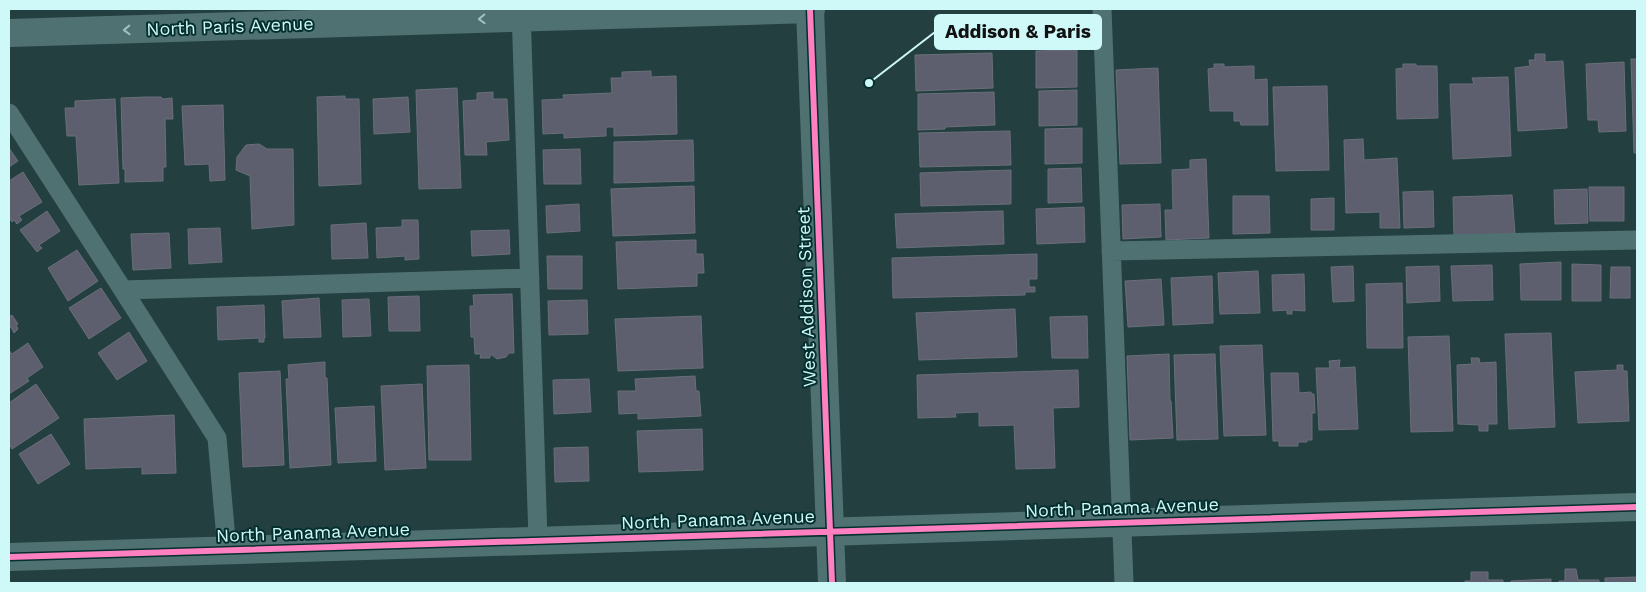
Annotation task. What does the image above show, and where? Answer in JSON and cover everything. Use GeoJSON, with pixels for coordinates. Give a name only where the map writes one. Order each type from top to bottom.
{"type":"FeatureCollection","features":[{"type":"Feature","properties":{"kind":"street","name":"North Paris Avenue"},"geometry":{"type":"LineString","coordinates":[[9,33],[522,13],[811,9]]}},
{"type":"Feature","properties":{"kind":"street","name":"West Addison Street"},"geometry":{"type":"LineString","coordinates":[[811,9],[832,583]]}},
{"type":"Feature","properties":{"kind":"street","name":"North Panama Avenue"},"geometry":{"type":"LineString","coordinates":[[9,557],[1637,507]]}},
{"type":"Feature","properties":{"kind":"lane"},"geometry":{"type":"LineString","coordinates":[[1102,9],[1124,583]]}},
{"type":"Feature","properties":{"kind":"lane"},"geometry":{"type":"LineString","coordinates":[[522,13],[538,540]]}},
{"type":"Feature","properties":{"kind":"lane"},"geometry":{"type":"LineString","coordinates":[[9,113],[217,438],[227,550]]}},
{"type":"Feature","properties":{"kind":"lane"},"geometry":{"type":"LineString","coordinates":[[1111,251],[1637,240]]}},
{"type":"Feature","properties":{"kind":"lane"},"geometry":{"type":"LineString","coordinates":[[123,290],[530,278]]}},
{"type":"Feature","properties":{"kind":"building"},"geometry":{"type":"Polygon","coordinates":[[[1077,50],[1077,87],[1036,88],[1036,51],[1077,50]]]}},
{"type":"Feature","properties":{"kind":"building"},"geometry":{"type":"Polygon","coordinates":[[[992,53],[993,88],[916,91],[915,55],[992,53]]]}},
{"type":"Feature","properties":{"kind":"building"},"geometry":{"type":"Polygon","coordinates":[[[1535,54],[1545,54],[1545,62],[1563,61],[1567,128],[1518,131],[1515,68],[1530,66],[1529,60],[1535,60],[1535,54]]]}},
{"type":"Feature","properties":{"kind":"building"},"geometry":{"type":"Polygon","coordinates":[[[1631,59],[1637,59],[1637,153],[1634,153],[1631,59]]]}},
{"type":"Feature","properties":{"kind":"building"},"geometry":{"type":"Polygon","coordinates":[[[1624,62],[1626,131],[1599,132],[1598,120],[1588,120],[1586,64],[1624,62]]]}},
{"type":"Feature","properties":{"kind":"building"},"geometry":{"type":"Polygon","coordinates":[[[1214,64],[1224,64],[1224,67],[1254,66],[1254,80],[1267,79],[1268,125],[1241,125],[1240,121],[1234,121],[1234,111],[1210,111],[1208,69],[1214,68],[1214,64]]]}},
{"type":"Feature","properties":{"kind":"building"},"geometry":{"type":"Polygon","coordinates":[[[1403,64],[1437,66],[1438,118],[1397,119],[1396,69],[1403,68],[1403,64]]]}},
{"type":"Feature","properties":{"kind":"building"},"geometry":{"type":"Polygon","coordinates":[[[1158,68],[1161,163],[1120,164],[1116,70],[1158,68]]]}},
{"type":"Feature","properties":{"kind":"building"},"geometry":{"type":"Polygon","coordinates":[[[651,71],[651,77],[676,76],[677,134],[614,136],[614,127],[606,127],[606,136],[564,138],[564,133],[543,134],[542,100],[564,99],[563,95],[612,93],[611,78],[622,78],[622,72],[651,71]]]}},
{"type":"Feature","properties":{"kind":"building"},"geometry":{"type":"Polygon","coordinates":[[[1508,77],[1511,156],[1453,159],[1450,84],[1474,84],[1472,78],[1508,77]]]}},
{"type":"Feature","properties":{"kind":"building"},"geometry":{"type":"Polygon","coordinates":[[[1327,86],[1329,170],[1276,171],[1273,87],[1327,86]]]}},
{"type":"Feature","properties":{"kind":"building"},"geometry":{"type":"Polygon","coordinates":[[[457,88],[461,188],[419,189],[416,90],[457,88]]]}},
{"type":"Feature","properties":{"kind":"building"},"geometry":{"type":"Polygon","coordinates":[[[1077,90],[1077,125],[1039,126],[1039,91],[1077,90]]]}},
{"type":"Feature","properties":{"kind":"building"},"geometry":{"type":"Polygon","coordinates":[[[493,92],[493,99],[507,99],[509,140],[486,142],[487,155],[465,155],[463,101],[477,100],[477,93],[493,92]]]}},
{"type":"Feature","properties":{"kind":"building"},"geometry":{"type":"Polygon","coordinates":[[[994,92],[995,125],[918,130],[918,94],[994,92]]]}},
{"type":"Feature","properties":{"kind":"building"},"geometry":{"type":"Polygon","coordinates":[[[345,96],[345,99],[359,99],[361,184],[319,186],[317,97],[345,96]]]}},
{"type":"Feature","properties":{"kind":"building"},"geometry":{"type":"Polygon","coordinates":[[[161,97],[163,99],[172,98],[173,119],[165,119],[166,167],[163,167],[163,181],[125,182],[121,98],[161,97]]]}},
{"type":"Feature","properties":{"kind":"building"},"geometry":{"type":"Polygon","coordinates":[[[408,97],[410,132],[374,134],[373,99],[408,97]]]}},
{"type":"Feature","properties":{"kind":"building"},"geometry":{"type":"Polygon","coordinates":[[[115,99],[119,183],[79,185],[76,136],[67,136],[65,108],[75,108],[75,101],[115,99]]]}},
{"type":"Feature","properties":{"kind":"building"},"geometry":{"type":"Polygon","coordinates":[[[223,105],[225,180],[210,181],[209,164],[185,165],[182,106],[223,105]]]}},
{"type":"Feature","properties":{"kind":"building"},"geometry":{"type":"Polygon","coordinates":[[[1082,128],[1082,163],[1045,164],[1045,129],[1082,128]]]}},
{"type":"Feature","properties":{"kind":"building"},"geometry":{"type":"Polygon","coordinates":[[[1010,131],[1011,165],[920,167],[919,133],[1010,131]]]}},
{"type":"Feature","properties":{"kind":"building"},"geometry":{"type":"Polygon","coordinates":[[[1363,139],[1364,160],[1397,158],[1400,228],[1380,228],[1380,212],[1346,213],[1344,140],[1363,139]]]}},
{"type":"Feature","properties":{"kind":"building"},"geometry":{"type":"Polygon","coordinates":[[[693,140],[694,181],[614,183],[614,142],[693,140]]]}},
{"type":"Feature","properties":{"kind":"building"},"geometry":{"type":"Polygon","coordinates":[[[259,144],[267,149],[293,149],[294,225],[252,229],[250,176],[236,170],[237,157],[246,145],[259,144]]]}},
{"type":"Feature","properties":{"kind":"building"},"geometry":{"type":"Polygon","coordinates":[[[9,148],[18,161],[9,167],[9,148]]]}},
{"type":"Feature","properties":{"kind":"building"},"geometry":{"type":"Polygon","coordinates":[[[580,149],[581,184],[544,184],[543,150],[580,149]]]}},
{"type":"Feature","properties":{"kind":"building"},"geometry":{"type":"Polygon","coordinates":[[[1206,159],[1209,238],[1166,240],[1165,210],[1173,210],[1172,170],[1190,169],[1190,160],[1206,159]]]}},
{"type":"Feature","properties":{"kind":"building"},"geometry":{"type":"Polygon","coordinates":[[[1081,168],[1082,202],[1048,203],[1048,169],[1081,168]]]}},
{"type":"Feature","properties":{"kind":"building"},"geometry":{"type":"Polygon","coordinates":[[[1011,170],[1011,204],[921,206],[920,173],[1011,170]]]}},
{"type":"Feature","properties":{"kind":"building"},"geometry":{"type":"Polygon","coordinates":[[[23,172],[42,202],[19,216],[22,220],[17,224],[14,220],[12,222],[9,217],[9,181],[23,172]]]}},
{"type":"Feature","properties":{"kind":"building"},"geometry":{"type":"Polygon","coordinates":[[[694,186],[695,233],[613,236],[611,189],[694,186]]]}},
{"type":"Feature","properties":{"kind":"building"},"geometry":{"type":"Polygon","coordinates":[[[1589,187],[1624,187],[1624,221],[1590,221],[1589,187]]]}},
{"type":"Feature","properties":{"kind":"building"},"geometry":{"type":"Polygon","coordinates":[[[1587,189],[1588,223],[1555,224],[1554,190],[1587,189]]]}},
{"type":"Feature","properties":{"kind":"building"},"geometry":{"type":"Polygon","coordinates":[[[1433,191],[1434,227],[1404,228],[1403,192],[1433,191]]]}},
{"type":"Feature","properties":{"kind":"building"},"geometry":{"type":"Polygon","coordinates":[[[1512,195],[1515,234],[1454,236],[1453,197],[1512,195]]]}},
{"type":"Feature","properties":{"kind":"building"},"geometry":{"type":"Polygon","coordinates":[[[1233,196],[1269,196],[1270,233],[1233,234],[1233,196]]]}},
{"type":"Feature","properties":{"kind":"building"},"geometry":{"type":"Polygon","coordinates":[[[1334,198],[1334,230],[1311,230],[1311,199],[1334,198]]]}},
{"type":"Feature","properties":{"kind":"building"},"geometry":{"type":"Polygon","coordinates":[[[579,204],[580,231],[547,233],[546,206],[579,204]]]}},
{"type":"Feature","properties":{"kind":"building"},"geometry":{"type":"Polygon","coordinates":[[[1160,204],[1161,237],[1123,239],[1122,205],[1160,204]]]}},
{"type":"Feature","properties":{"kind":"building"},"geometry":{"type":"Polygon","coordinates":[[[1084,207],[1085,242],[1037,244],[1036,209],[1084,207]]]}},
{"type":"Feature","properties":{"kind":"building"},"geometry":{"type":"Polygon","coordinates":[[[47,211],[60,231],[39,245],[42,248],[37,252],[20,230],[47,211]]]}},
{"type":"Feature","properties":{"kind":"building"},"geometry":{"type":"Polygon","coordinates":[[[1003,211],[1004,244],[897,248],[895,214],[1003,211]]]}},
{"type":"Feature","properties":{"kind":"building"},"geometry":{"type":"Polygon","coordinates":[[[402,220],[418,220],[419,259],[405,260],[405,256],[377,258],[376,228],[402,227],[402,220]]]}},
{"type":"Feature","properties":{"kind":"building"},"geometry":{"type":"Polygon","coordinates":[[[366,223],[368,258],[332,259],[331,225],[366,223]]]}},
{"type":"Feature","properties":{"kind":"building"},"geometry":{"type":"Polygon","coordinates":[[[220,228],[222,262],[189,264],[188,229],[220,228]]]}},
{"type":"Feature","properties":{"kind":"building"},"geometry":{"type":"Polygon","coordinates":[[[509,230],[510,254],[472,256],[471,231],[509,230]]]}},
{"type":"Feature","properties":{"kind":"building"},"geometry":{"type":"Polygon","coordinates":[[[169,233],[171,268],[133,270],[131,234],[169,233]]]}},
{"type":"Feature","properties":{"kind":"building"},"geometry":{"type":"Polygon","coordinates":[[[696,240],[696,254],[703,254],[704,273],[697,273],[697,286],[618,289],[616,242],[696,240]]]}},
{"type":"Feature","properties":{"kind":"building"},"geometry":{"type":"Polygon","coordinates":[[[77,250],[98,281],[68,301],[48,268],[77,250]]]}},
{"type":"Feature","properties":{"kind":"building"},"geometry":{"type":"Polygon","coordinates":[[[1037,254],[1037,279],[1029,279],[1029,287],[1035,287],[1035,292],[1025,292],[1025,295],[893,298],[892,258],[1037,254]]]}},
{"type":"Feature","properties":{"kind":"building"},"geometry":{"type":"Polygon","coordinates":[[[547,256],[582,256],[582,289],[548,289],[547,256]]]}},
{"type":"Feature","properties":{"kind":"building"},"geometry":{"type":"Polygon","coordinates":[[[1561,262],[1561,300],[1521,300],[1520,264],[1561,262]]]}},
{"type":"Feature","properties":{"kind":"building"},"geometry":{"type":"Polygon","coordinates":[[[1572,264],[1601,265],[1601,301],[1572,301],[1572,264]]]}},
{"type":"Feature","properties":{"kind":"building"},"geometry":{"type":"Polygon","coordinates":[[[1492,265],[1493,300],[1453,301],[1451,266],[1492,265]]]}},
{"type":"Feature","properties":{"kind":"building"},"geometry":{"type":"Polygon","coordinates":[[[1353,266],[1354,301],[1333,302],[1331,267],[1353,266]]]}},
{"type":"Feature","properties":{"kind":"building"},"geometry":{"type":"Polygon","coordinates":[[[1439,266],[1440,301],[1407,303],[1406,267],[1439,266]]]}},
{"type":"Feature","properties":{"kind":"building"},"geometry":{"type":"Polygon","coordinates":[[[1611,267],[1630,267],[1630,298],[1610,298],[1611,267]]]}},
{"type":"Feature","properties":{"kind":"building"},"geometry":{"type":"Polygon","coordinates":[[[1258,271],[1260,313],[1220,314],[1218,273],[1258,271]]]}},
{"type":"Feature","properties":{"kind":"building"},"geometry":{"type":"Polygon","coordinates":[[[1304,274],[1305,311],[1292,310],[1292,314],[1287,314],[1287,310],[1273,311],[1272,275],[1304,274]]]}},
{"type":"Feature","properties":{"kind":"building"},"geometry":{"type":"Polygon","coordinates":[[[1212,276],[1213,323],[1173,325],[1171,278],[1212,276]]]}},
{"type":"Feature","properties":{"kind":"building"},"geometry":{"type":"Polygon","coordinates":[[[1161,279],[1164,325],[1128,327],[1125,281],[1161,279]]]}},
{"type":"Feature","properties":{"kind":"building"},"geometry":{"type":"Polygon","coordinates":[[[1402,283],[1403,348],[1367,348],[1366,284],[1402,283]]]}},
{"type":"Feature","properties":{"kind":"building"},"geometry":{"type":"Polygon","coordinates":[[[101,288],[121,318],[89,339],[69,308],[101,288]]]}},
{"type":"Feature","properties":{"kind":"building"},"geometry":{"type":"Polygon","coordinates":[[[512,294],[514,353],[509,353],[506,357],[497,359],[492,355],[490,355],[490,358],[480,358],[481,354],[475,354],[474,337],[471,337],[470,306],[474,306],[473,295],[512,294]]]}},
{"type":"Feature","properties":{"kind":"building"},"geometry":{"type":"Polygon","coordinates":[[[419,296],[420,331],[389,331],[388,297],[419,296]]]}},
{"type":"Feature","properties":{"kind":"building"},"geometry":{"type":"Polygon","coordinates":[[[319,298],[321,337],[284,338],[282,301],[319,298]]]}},
{"type":"Feature","properties":{"kind":"building"},"geometry":{"type":"Polygon","coordinates":[[[369,299],[371,336],[343,337],[342,300],[369,299]]]}},
{"type":"Feature","properties":{"kind":"building"},"geometry":{"type":"Polygon","coordinates":[[[587,300],[588,334],[549,335],[548,301],[587,300]]]}},
{"type":"Feature","properties":{"kind":"building"},"geometry":{"type":"Polygon","coordinates":[[[264,305],[264,342],[259,342],[259,338],[218,340],[217,307],[264,305]]]}},
{"type":"Feature","properties":{"kind":"building"},"geometry":{"type":"Polygon","coordinates":[[[1015,309],[1017,357],[919,360],[916,313],[1015,309]]]}},
{"type":"Feature","properties":{"kind":"building"},"geometry":{"type":"Polygon","coordinates":[[[12,315],[18,324],[16,325],[18,329],[14,333],[11,327],[9,328],[9,317],[12,315]]]}},
{"type":"Feature","properties":{"kind":"building"},"geometry":{"type":"Polygon","coordinates":[[[701,316],[703,368],[618,371],[615,319],[701,316]]]}},
{"type":"Feature","properties":{"kind":"building"},"geometry":{"type":"Polygon","coordinates":[[[1087,316],[1088,358],[1052,358],[1050,317],[1087,316]]]}},
{"type":"Feature","properties":{"kind":"building"},"geometry":{"type":"Polygon","coordinates":[[[129,332],[147,361],[117,380],[98,353],[129,332]]]}},
{"type":"Feature","properties":{"kind":"building"},"geometry":{"type":"Polygon","coordinates":[[[1551,333],[1555,427],[1509,429],[1505,334],[1551,333]]]}},
{"type":"Feature","properties":{"kind":"building"},"geometry":{"type":"Polygon","coordinates":[[[1449,336],[1453,431],[1411,432],[1408,337],[1449,336]]]}},
{"type":"Feature","properties":{"kind":"building"},"geometry":{"type":"Polygon","coordinates":[[[28,343],[43,367],[27,378],[29,381],[9,394],[9,350],[12,354],[28,343]]]}},
{"type":"Feature","properties":{"kind":"building"},"geometry":{"type":"Polygon","coordinates":[[[1262,345],[1266,435],[1224,436],[1220,346],[1262,345]]]}},
{"type":"Feature","properties":{"kind":"building"},"geometry":{"type":"Polygon","coordinates":[[[1169,354],[1173,438],[1130,440],[1127,356],[1169,354]]]}},
{"type":"Feature","properties":{"kind":"building"},"geometry":{"type":"Polygon","coordinates":[[[1215,354],[1218,439],[1177,440],[1174,355],[1215,354]]]}},
{"type":"Feature","properties":{"kind":"building"},"geometry":{"type":"Polygon","coordinates":[[[1471,358],[1479,358],[1480,363],[1496,362],[1497,424],[1488,424],[1488,431],[1479,431],[1479,425],[1458,424],[1457,365],[1472,364],[1471,358]]]}},
{"type":"Feature","properties":{"kind":"building"},"geometry":{"type":"Polygon","coordinates":[[[1340,360],[1339,368],[1355,367],[1358,429],[1319,430],[1316,368],[1330,368],[1329,361],[1340,360]]]}},
{"type":"Feature","properties":{"kind":"building"},"geometry":{"type":"Polygon","coordinates":[[[325,362],[331,465],[290,468],[286,379],[289,379],[288,365],[325,362]]]}},
{"type":"Feature","properties":{"kind":"building"},"geometry":{"type":"Polygon","coordinates":[[[469,365],[471,460],[429,460],[427,366],[469,365]]]}},
{"type":"Feature","properties":{"kind":"building"},"geometry":{"type":"Polygon","coordinates":[[[1617,365],[1623,365],[1623,371],[1627,371],[1629,421],[1578,423],[1575,372],[1617,370],[1617,365]]]}},
{"type":"Feature","properties":{"kind":"building"},"geometry":{"type":"Polygon","coordinates":[[[1078,370],[1079,407],[1053,408],[1055,468],[1016,469],[1014,425],[979,426],[979,412],[955,413],[956,417],[918,418],[917,375],[1078,370]]]}},
{"type":"Feature","properties":{"kind":"building"},"geometry":{"type":"Polygon","coordinates":[[[280,371],[284,465],[243,467],[239,373],[280,371]]]}},
{"type":"Feature","properties":{"kind":"building"},"geometry":{"type":"Polygon","coordinates":[[[1271,373],[1298,373],[1299,393],[1311,392],[1311,394],[1314,394],[1315,413],[1312,413],[1312,440],[1298,442],[1298,446],[1279,446],[1279,441],[1273,441],[1271,373]]]}},
{"type":"Feature","properties":{"kind":"building"},"geometry":{"type":"Polygon","coordinates":[[[695,376],[696,391],[699,391],[701,416],[638,419],[638,413],[619,414],[618,391],[636,391],[635,379],[695,376]]]}},
{"type":"Feature","properties":{"kind":"building"},"geometry":{"type":"Polygon","coordinates":[[[589,379],[591,412],[554,414],[553,380],[589,379]]]}},
{"type":"Feature","properties":{"kind":"building"},"geometry":{"type":"Polygon","coordinates":[[[36,384],[59,418],[12,449],[9,444],[9,403],[36,384]]]}},
{"type":"Feature","properties":{"kind":"building"},"geometry":{"type":"Polygon","coordinates":[[[422,384],[426,468],[385,470],[381,386],[422,384]]]}},
{"type":"Feature","properties":{"kind":"building"},"geometry":{"type":"Polygon","coordinates":[[[374,406],[376,461],[338,463],[335,408],[374,406]]]}},
{"type":"Feature","properties":{"kind":"building"},"geometry":{"type":"Polygon","coordinates":[[[174,415],[176,473],[142,474],[142,467],[86,469],[84,419],[174,415]]]}},
{"type":"Feature","properties":{"kind":"building"},"geometry":{"type":"Polygon","coordinates":[[[702,429],[703,470],[639,472],[637,431],[702,429]]]}},
{"type":"Feature","properties":{"kind":"building"},"geometry":{"type":"Polygon","coordinates":[[[51,434],[70,464],[38,484],[19,454],[51,434]]]}},
{"type":"Feature","properties":{"kind":"building"},"geometry":{"type":"Polygon","coordinates":[[[588,447],[589,481],[555,482],[554,448],[588,447]]]}},
{"type":"Feature","properties":{"kind":"building"},"geometry":{"type":"Polygon","coordinates":[[[1565,569],[1576,569],[1578,580],[1599,580],[1599,583],[1559,583],[1559,581],[1565,581],[1565,569]]]}},
{"type":"Feature","properties":{"kind":"building"},"geometry":{"type":"Polygon","coordinates":[[[1471,572],[1488,572],[1488,580],[1503,580],[1503,583],[1465,583],[1465,581],[1471,581],[1471,572]]]}},
{"type":"Feature","properties":{"kind":"building"},"geometry":{"type":"Polygon","coordinates":[[[1637,577],[1637,583],[1605,583],[1605,578],[1637,577]]]}},
{"type":"Feature","properties":{"kind":"building"},"geometry":{"type":"Polygon","coordinates":[[[1551,579],[1551,583],[1511,583],[1511,581],[1551,579]]]}},
{"type":"Feature","properties":{"kind":"cycle path"},"geometry":{"type":"LineString","coordinates":[[810,9],[832,583]]}},
{"type":"Feature","properties":{"kind":"cycle path"},"geometry":{"type":"LineString","coordinates":[[9,557],[1637,507]]}},
{"type":"Feature","properties":{"kind":"place","name":"Addison & Paris"},"geometry":{"type":"Point","coordinates":[869,83]}}]}
